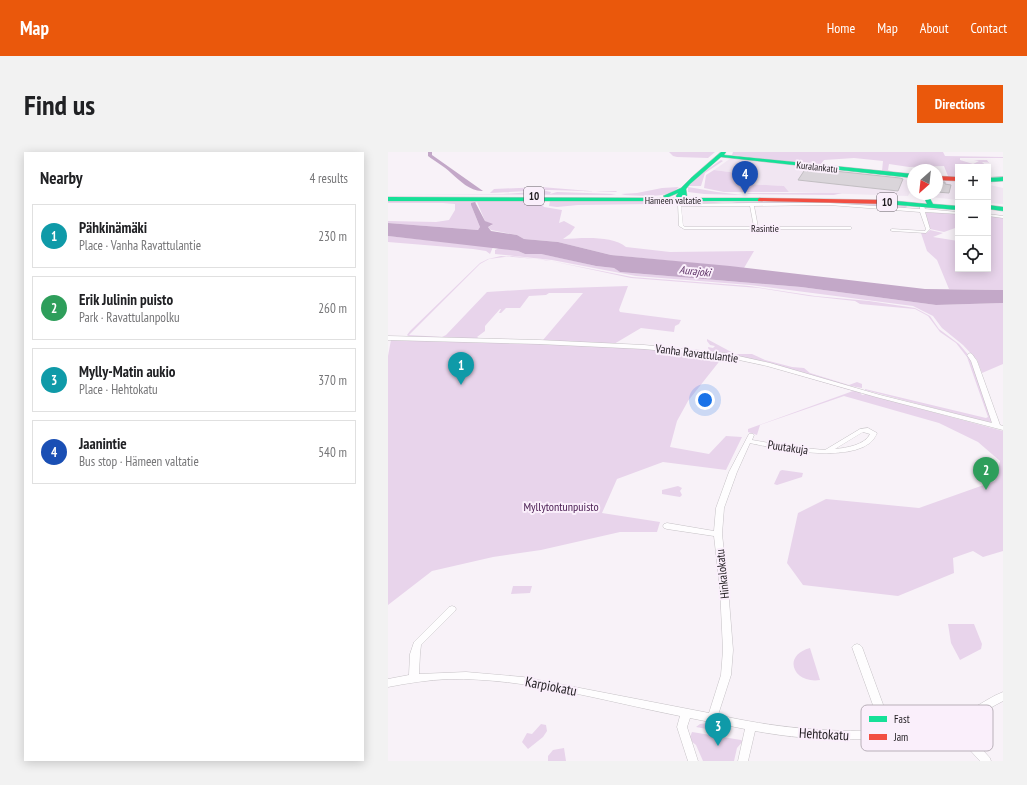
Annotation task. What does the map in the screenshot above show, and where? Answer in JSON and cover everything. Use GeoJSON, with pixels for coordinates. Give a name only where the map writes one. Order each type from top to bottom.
{"type":"FeatureCollection","features":[{"type":"Feature","properties":{"kind":"main road","name":"Kuralankatu"},"geometry":{"type":"LineString","coordinates":[[722,154],[907,175]]}},
{"type":"Feature","properties":{"kind":"main road"},"geometry":{"type":"LineString","coordinates":[[682,195],[689,181],[722,154]]}},
{"type":"Feature","properties":{"kind":"main road"},"geometry":{"type":"LineString","coordinates":[[943,178],[955,179]]}},
{"type":"Feature","properties":{"kind":"main road"},"geometry":{"type":"LineString","coordinates":[[991,180],[1003,179]]}},
{"type":"Feature","properties":{"kind":"main road","name":"Hämeen valtatie"},"geometry":{"type":"LineString","coordinates":[[388,195],[682,195],[856,197],[924,203],[955,208]]}},
{"type":"Feature","properties":{"kind":"main road","name":"Hämeen valtatie"},"geometry":{"type":"LineString","coordinates":[[388,199],[682,195],[955,204]]}},
{"type":"Feature","properties":{"kind":"main road"},"geometry":{"type":"LineString","coordinates":[[991,207],[1003,209]]}},
{"type":"Feature","properties":{"kind":"main road"},"geometry":{"type":"LineString","coordinates":[[991,211],[1003,213]]}},
{"type":"Feature","properties":{"kind":"street"},"geometry":{"type":"LineString","coordinates":[[892,230],[926,232],[928,229],[924,203]]}},
{"type":"Feature","properties":{"kind":"street"},"geometry":{"type":"LineString","coordinates":[[756,227],[752,204],[850,205],[924,203],[955,212]]}},
{"type":"Feature","properties":{"kind":"street","name":"Rasintie"},"geometry":{"type":"LineString","coordinates":[[752,204],[679,205],[681,226],[688,228],[848,228]]}},
{"type":"Feature","properties":{"kind":"street"},"geometry":{"type":"LineString","coordinates":[[991,215],[1003,217]]}},
{"type":"Feature","properties":{"kind":"street","name":"Vanha Ravattulantie"},"geometry":{"type":"LineString","coordinates":[[388,338],[637,346],[725,355],[768,364],[878,396],[1000,427]]}},
{"type":"Feature","properties":{"kind":"street"},"geometry":{"type":"LineString","coordinates":[[970,355],[974,361],[1000,427]]}},
{"type":"Feature","properties":{"kind":"street","name":"Puutakuja"},"geometry":{"type":"LineString","coordinates":[[749,438],[790,449],[828,450],[844,450],[860,445],[872,438],[874,432],[862,430],[828,450]]}},
{"type":"Feature","properties":{"kind":"street","name":"Hinkalokatu"},"geometry":{"type":"LineString","coordinates":[[712,718],[726,675],[728,650],[724,588],[718,534],[720,508],[724,494],[749,438]]}},
{"type":"Feature","properties":{"kind":"street"},"geometry":{"type":"LineString","coordinates":[[667,526],[718,534]]}},
{"type":"Feature","properties":{"kind":"street"},"geometry":{"type":"LineString","coordinates":[[414,677],[417,644],[452,610]]}},
{"type":"Feature","properties":{"kind":"street"},"geometry":{"type":"LineString","coordinates":[[857,646],[878,705]]}},
{"type":"Feature","properties":{"kind":"street","name":"Karpiokatu"},"geometry":{"type":"LineString","coordinates":[[388,683],[414,677],[462,674],[524,681],[712,718]]}},
{"type":"Feature","properties":{"kind":"street","name":"Hehtokatu"},"geometry":{"type":"LineString","coordinates":[[984,705],[1003,696]]}},
{"type":"Feature","properties":{"kind":"street"},"geometry":{"type":"LineString","coordinates":[[686,713],[682,727],[693,761]]}},
{"type":"Feature","properties":{"kind":"street","name":"Hehtokatu"},"geometry":{"type":"LineString","coordinates":[[712,718],[802,734],[838,737],[861,735]]}},
{"type":"Feature","properties":{"kind":"street"},"geometry":{"type":"LineString","coordinates":[[744,761],[751,726]]}},
{"type":"Feature","properties":{"kind":"street"},"geometry":{"type":"LineString","coordinates":[[977,751],[986,761]]}},
{"type":"Feature","properties":{"kind":"shaded area"},"geometry":{"type":"Polygon","coordinates":[[[731,158],[903,178],[907,181],[907,196],[789,192],[784,186],[747,184],[745,174],[714,170],[731,158]]]}},
{"type":"Feature","properties":{"kind":"shaded area"},"geometry":{"type":"Polygon","coordinates":[[[943,180],[955,181],[955,200],[943,198],[943,180]]]}},
{"type":"Feature","properties":{"kind":"shaded area"},"geometry":{"type":"Polygon","coordinates":[[[991,185],[1003,188],[1003,204],[991,203],[991,185]]]}},
{"type":"Feature","properties":{"kind":"green space"},"geometry":{"type":"Polygon","coordinates":[[[669,152],[715,152],[708,158],[677,157],[673,156],[669,152]]]}},
{"type":"Feature","properties":{"kind":"green space"},"geometry":{"type":"Polygon","coordinates":[[[733,152],[943,152],[945,156],[1003,158],[960,158],[960,160],[973,164],[955,164],[955,177],[948,176],[943,164],[907,164],[907,167],[889,164],[888,170],[893,172],[882,171],[883,161],[854,158],[824,160],[820,165],[824,166],[732,155],[733,152]]]}},
{"type":"Feature","properties":{"kind":"green space"},"geometry":{"type":"Polygon","coordinates":[[[721,160],[723,161],[705,173],[701,186],[688,186],[695,178],[721,160]]]}},
{"type":"Feature","properties":{"kind":"green space"},"geometry":{"type":"Polygon","coordinates":[[[974,160],[987,160],[989,163],[982,162],[984,164],[973,164],[979,161],[974,160]]]}},
{"type":"Feature","properties":{"kind":"green space"},"geometry":{"type":"Polygon","coordinates":[[[714,170],[745,174],[747,184],[784,186],[789,192],[724,192],[704,188],[706,175],[714,170]]]}},
{"type":"Feature","properties":{"kind":"green space"},"geometry":{"type":"Polygon","coordinates":[[[541,187],[594,191],[550,190],[490,193],[494,189],[541,187]]]}},
{"type":"Feature","properties":{"kind":"green space"},"geometry":{"type":"Polygon","coordinates":[[[679,187],[667,194],[653,196],[621,194],[637,193],[662,188],[679,187]]]}},
{"type":"Feature","properties":{"kind":"green space"},"geometry":{"type":"Polygon","coordinates":[[[688,187],[717,192],[743,195],[688,192],[688,187]]]}},
{"type":"Feature","properties":{"kind":"green space"},"geometry":{"type":"Polygon","coordinates":[[[546,191],[551,192],[550,194],[557,192],[616,194],[611,195],[388,194],[503,194],[546,191]]]}},
{"type":"Feature","properties":{"kind":"green space"},"geometry":{"type":"Polygon","coordinates":[[[842,193],[834,195],[747,194],[842,193]]]}},
{"type":"Feature","properties":{"kind":"green space"},"geometry":{"type":"Polygon","coordinates":[[[388,200],[544,201],[544,207],[562,210],[559,223],[564,221],[575,227],[570,234],[563,239],[605,239],[620,243],[626,247],[670,252],[754,251],[744,268],[611,255],[558,242],[524,239],[517,235],[491,230],[488,227],[492,225],[485,221],[477,202],[471,205],[480,227],[478,230],[388,223],[388,221],[436,222],[449,220],[455,210],[455,204],[388,203],[388,200]]]}},
{"type":"Feature","properties":{"kind":"green space"},"geometry":{"type":"Polygon","coordinates":[[[550,201],[705,201],[723,203],[578,205],[557,207],[549,206],[550,201]]]}},
{"type":"Feature","properties":{"kind":"green space"},"geometry":{"type":"Polygon","coordinates":[[[823,201],[906,205],[907,207],[829,204],[727,204],[737,202],[823,201]]]}},
{"type":"Feature","properties":{"kind":"green space"},"geometry":{"type":"Polygon","coordinates":[[[928,211],[955,214],[955,228],[944,232],[930,229],[925,213],[928,211]]]}},
{"type":"Feature","properties":{"kind":"green space"},"geometry":{"type":"Polygon","coordinates":[[[991,216],[1003,217],[1003,290],[949,289],[937,260],[927,251],[921,233],[926,233],[930,230],[943,233],[933,237],[955,241],[955,272],[991,272],[991,216]]]}},
{"type":"Feature","properties":{"kind":"green space"},"geometry":{"type":"Polygon","coordinates":[[[388,236],[493,247],[490,254],[486,251],[473,249],[388,242],[388,236]]]}},
{"type":"Feature","properties":{"kind":"green space"},"geometry":{"type":"Polygon","coordinates":[[[499,248],[518,251],[525,254],[541,254],[596,266],[614,268],[620,272],[801,287],[936,305],[1003,303],[1003,364],[982,373],[977,360],[963,345],[942,328],[933,316],[913,306],[750,285],[636,276],[552,260],[495,254],[495,250],[499,248]]]}},
{"type":"Feature","properties":{"kind":"green space"},"geometry":{"type":"Polygon","coordinates":[[[501,256],[508,257],[489,259],[480,264],[409,335],[442,337],[446,335],[487,292],[535,289],[628,286],[619,310],[620,312],[681,320],[679,324],[675,326],[674,332],[641,328],[614,344],[543,340],[583,293],[549,293],[546,295],[529,296],[520,308],[506,308],[499,313],[500,309],[485,326],[485,331],[477,337],[480,339],[409,337],[407,335],[480,263],[488,259],[501,256]]]}},
{"type":"Feature","properties":{"kind":"green space"},"geometry":{"type":"Polygon","coordinates":[[[512,256],[537,259],[508,257],[512,256]]]}},
{"type":"Feature","properties":{"kind":"green space"},"geometry":{"type":"Polygon","coordinates":[[[537,259],[632,277],[749,286],[815,296],[869,301],[915,308],[930,316],[939,329],[959,344],[971,358],[992,421],[990,423],[865,390],[986,418],[988,417],[967,357],[956,343],[940,332],[928,316],[915,309],[860,304],[855,301],[809,296],[759,288],[631,278],[537,259]]]}},
{"type":"Feature","properties":{"kind":"green space"},"geometry":{"type":"Polygon","coordinates":[[[707,339],[735,354],[752,354],[765,360],[792,367],[804,368],[810,373],[849,385],[857,382],[862,384],[862,388],[845,385],[763,361],[709,352],[708,347],[713,348],[715,346],[710,345],[707,339]]]}},
{"type":"Feature","properties":{"kind":"green space","name":"Myllytontunpuisto"},"geometry":{"type":"Polygon","coordinates":[[[391,340],[637,348],[719,356],[722,358],[688,401],[677,421],[670,447],[709,454],[726,436],[742,437],[726,470],[663,462],[617,479],[602,513],[660,522],[657,532],[620,532],[541,550],[493,557],[432,571],[388,605],[388,356],[391,340]]]}},
{"type":"Feature","properties":{"kind":"green space"},"geometry":{"type":"Polygon","coordinates":[[[777,369],[860,392],[862,395],[866,394],[1003,431],[1003,551],[983,557],[973,551],[953,558],[954,573],[898,596],[803,585],[787,563],[798,513],[826,499],[919,508],[995,481],[1000,461],[978,442],[939,423],[844,396],[760,425],[757,435],[748,432],[748,429],[853,391],[777,369]]]}},
{"type":"Feature","properties":{"kind":"green space"},"geometry":{"type":"Polygon","coordinates":[[[780,471],[803,473],[802,477],[777,485],[774,484],[780,471]]]}},
{"type":"Feature","properties":{"kind":"green space"},"geometry":{"type":"Polygon","coordinates":[[[678,486],[682,488],[680,491],[682,495],[680,497],[662,494],[662,490],[678,486]]]}},
{"type":"Feature","properties":{"kind":"green space"},"geometry":{"type":"Polygon","coordinates":[[[513,586],[532,586],[530,593],[511,594],[513,586]]]}},
{"type":"Feature","properties":{"kind":"green space"},"geometry":{"type":"Polygon","coordinates":[[[948,624],[974,624],[982,644],[981,649],[960,660],[951,643],[948,624]]]}},
{"type":"Feature","properties":{"kind":"green space"},"geometry":{"type":"Polygon","coordinates":[[[810,648],[820,680],[803,678],[794,668],[796,657],[801,652],[810,648]]]}},
{"type":"Feature","properties":{"kind":"green space"},"geometry":{"type":"Polygon","coordinates":[[[708,723],[725,726],[723,732],[696,727],[700,724],[708,723]]]}},
{"type":"Feature","properties":{"kind":"green space"},"geometry":{"type":"Polygon","coordinates":[[[541,724],[546,725],[547,731],[543,737],[528,749],[522,742],[527,733],[532,734],[541,724]]]}},
{"type":"Feature","properties":{"kind":"green space"},"geometry":{"type":"Polygon","coordinates":[[[692,732],[743,741],[737,748],[734,761],[703,761],[696,745],[691,741],[690,737],[692,732]]]}},
{"type":"Feature","properties":{"kind":"green space"},"geometry":{"type":"Polygon","coordinates":[[[564,748],[566,761],[548,761],[548,756],[553,750],[564,748]]]}},
{"type":"Feature","properties":{"kind":"water"},"geometry":{"type":"Polygon","coordinates":[[[428,152],[432,152],[432,155],[483,191],[474,190],[466,185],[446,168],[428,156],[428,152]]]}},
{"type":"Feature","properties":{"kind":"water","name":"Aurajoki"},"geometry":{"type":"Polygon","coordinates":[[[475,202],[485,221],[493,224],[488,227],[491,231],[517,235],[524,239],[558,242],[611,255],[730,266],[925,289],[1003,290],[1003,303],[936,305],[801,287],[620,272],[614,268],[596,266],[541,254],[525,254],[518,251],[388,236],[388,223],[478,230],[480,227],[471,205],[471,203],[475,202]]]}},
{"type":"Feature","properties":{"kind":"building"},"geometry":{"type":"Polygon","coordinates":[[[806,168],[903,179],[898,191],[798,180],[806,168]]]}},
{"type":"Feature","properties":{"kind":"building"},"geometry":{"type":"Polygon","coordinates":[[[943,182],[951,185],[949,193],[943,192],[943,182]]]}},
{"type":"Feature","properties":{"kind":"traffic: fast"},"geometry":{"type":"LineString","coordinates":[[683,189],[684,196],[681,200],[679,196],[683,189],[688,183],[724,152]]}},
{"type":"Feature","properties":{"kind":"traffic: fast"},"geometry":{"type":"LineString","coordinates":[[721,156],[907,175]]}},
{"type":"Feature","properties":{"kind":"traffic: fast"},"geometry":{"type":"LineString","coordinates":[[991,180],[1003,179]]}},
{"type":"Feature","properties":{"kind":"traffic: fast"},"geometry":{"type":"LineString","coordinates":[[666,196],[683,189]]}},
{"type":"Feature","properties":{"kind":"traffic: fast"},"geometry":{"type":"LineString","coordinates":[[388,199],[760,200]]}},
{"type":"Feature","properties":{"kind":"traffic: fast"},"geometry":{"type":"LineString","coordinates":[[928,200],[931,206]]}},
{"type":"Feature","properties":{"kind":"traffic: fast"},"geometry":{"type":"LineString","coordinates":[[886,202],[955,208]]}},
{"type":"Feature","properties":{"kind":"traffic: fast"},"geometry":{"type":"LineString","coordinates":[[991,207],[1003,209]]}},
{"type":"Feature","properties":{"kind":"traffic: jam"},"geometry":{"type":"LineString","coordinates":[[943,178],[955,179]]}},
{"type":"Feature","properties":{"kind":"traffic: jam"},"geometry":{"type":"LineString","coordinates":[[760,200],[886,202]]}},
{"type":"Feature","properties":{"kind":"place","name":"Jaanintie"},"geometry":{"type":"Point","coordinates":[745,194]}},
{"type":"Feature","properties":{"kind":"place","name":"Pähkinämäki"},"geometry":{"type":"Point","coordinates":[461,385]}},
{"type":"Feature","properties":{"kind":"place","name":"Erik Julinin puisto"},"geometry":{"type":"Point","coordinates":[986,490]}},
{"type":"Feature","properties":{"kind":"place","name":"Mylly-Matin aukio"},"geometry":{"type":"Point","coordinates":[718,746]}}]}
